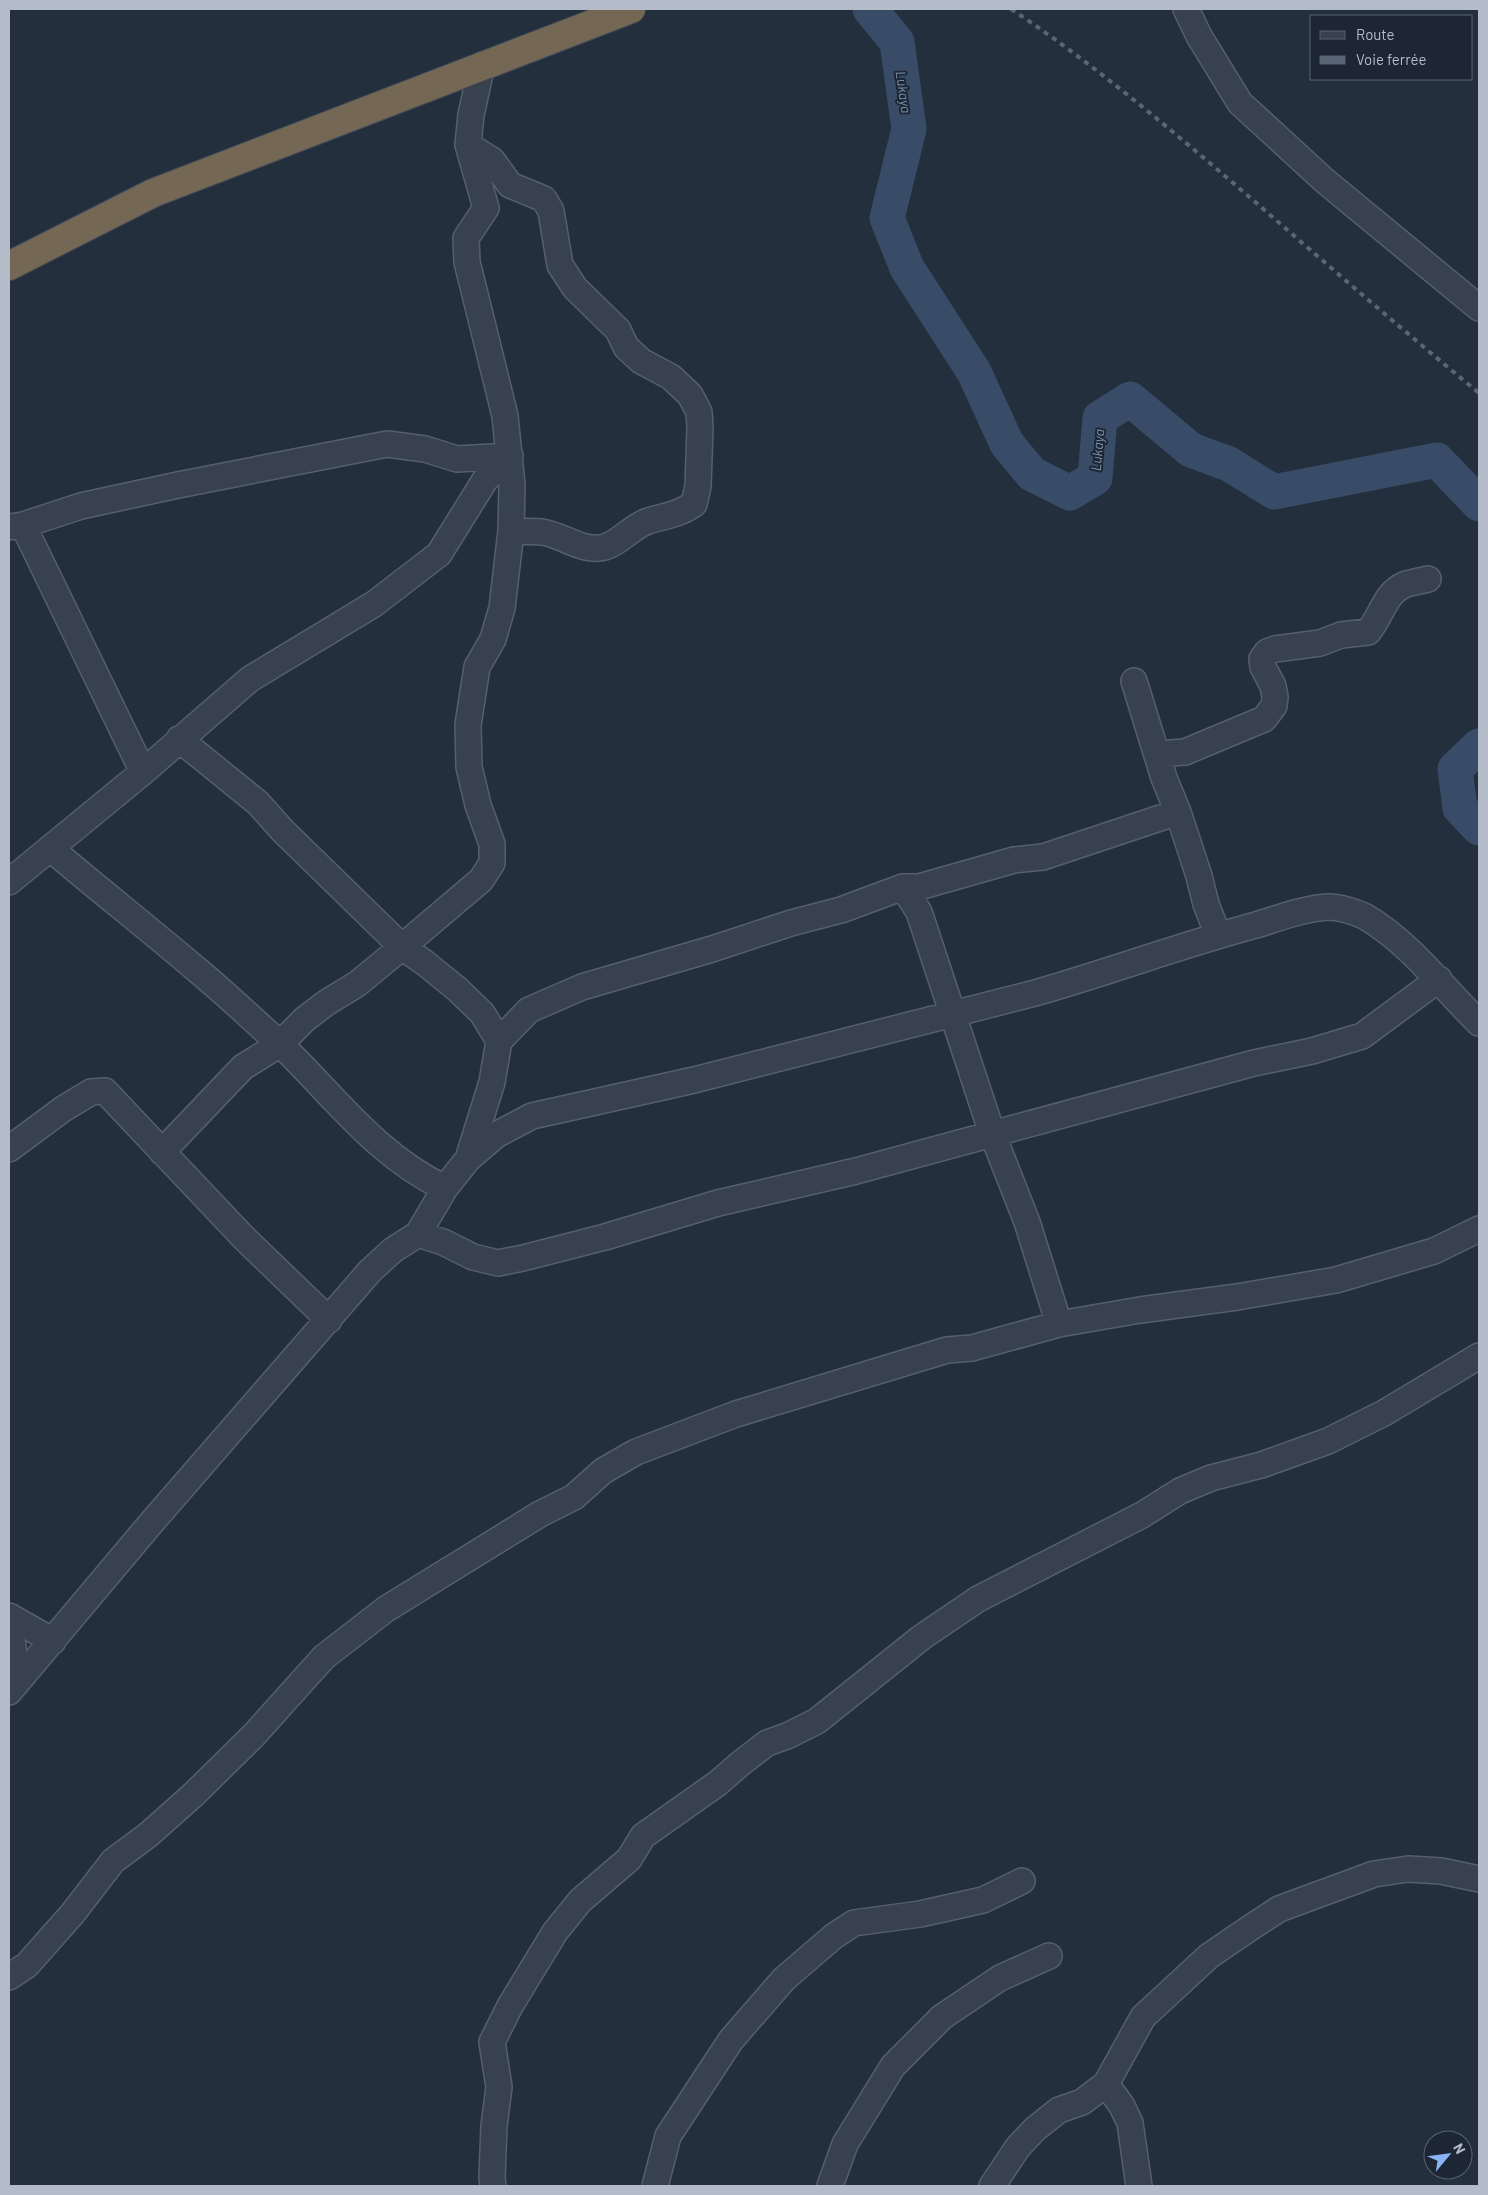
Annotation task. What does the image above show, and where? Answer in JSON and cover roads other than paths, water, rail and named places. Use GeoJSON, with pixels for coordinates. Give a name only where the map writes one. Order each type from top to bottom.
{"type":"FeatureCollection","features":[{"type":"Feature","properties":{"kind":"highway"},"geometry":{"type":"LineString","coordinates":[[9,266],[153,193],[631,9]]}},
{"type":"Feature","properties":{"kind":"street"},"geometry":{"type":"LineString","coordinates":[[1186,9],[1199,36],[1240,103],[1325,182],[1479,308]]}},
{"type":"Feature","properties":{"kind":"street"},"geometry":{"type":"LineString","coordinates":[[162,1152],[243,1067],[280,1044],[305,1019],[326,1003],[357,984],[481,880],[492,863],[492,844],[478,805],[469,767],[468,726],[477,667],[493,639],[502,608],[511,531],[512,485],[504,416],[467,262],[466,238],[486,208],[468,145],[471,116],[482,65]]}},
{"type":"Feature","properties":{"kind":"street"},"geometry":{"type":"LineString","coordinates":[[468,145],[492,160],[510,185],[544,200],[550,211],[560,265],[575,288],[618,330],[626,346],[641,361],[671,377],[690,395],[699,412],[698,486],[694,504],[680,513],[647,521],[616,542],[602,547],[579,545],[559,536],[541,532],[511,531]]}},
{"type":"Feature","properties":{"kind":"street"},"geometry":{"type":"LineString","coordinates":[[143,772],[16,526],[81,506],[387,444],[425,449],[457,459],[510,456]]}},
{"type":"Feature","properties":{"kind":"street"},"geometry":{"type":"LineString","coordinates":[[9,882],[143,772],[250,679],[374,604],[439,554],[484,480],[510,456]]}},
{"type":"Feature","properties":{"kind":"street"},"geometry":{"type":"LineString","coordinates":[[1157,754],[1185,752],[1264,719],[1274,706],[1275,696],[1273,686],[1263,667],[1262,659],[1267,652],[1368,632],[1376,622],[1386,601],[1404,585],[1428,579]]}},
{"type":"Feature","properties":{"kind":"street"},"geometry":{"type":"LineString","coordinates":[[1134,681],[1164,778],[1178,812],[1206,904],[1218,935]]}},
{"type":"Feature","properties":{"kind":"street"},"geometry":{"type":"LineString","coordinates":[[179,740],[258,803],[282,830],[402,947],[425,963],[482,1013],[499,1040]]}},
{"type":"Feature","properties":{"kind":"street"},"geometry":{"type":"LineString","coordinates":[[468,1159],[492,1082],[499,1040],[529,1010],[582,987],[702,952],[791,923],[841,910],[903,887],[919,888],[1014,860],[1043,857],[1178,812]]}},
{"type":"Feature","properties":{"kind":"street"},"geometry":{"type":"LineString","coordinates":[[50,848],[123,911],[196,969],[280,1044],[388,1153],[421,1177],[445,1188]]}},
{"type":"Feature","properties":{"kind":"street"},"geometry":{"type":"LineString","coordinates":[[903,887],[919,912],[992,1133],[1027,1222],[1059,1324]]}},
{"type":"Feature","properties":{"kind":"street"},"geometry":{"type":"LineString","coordinates":[[12,1688],[370,1272],[393,1250],[418,1234],[445,1188],[468,1159],[496,1135],[532,1116],[694,1080],[952,1014],[1088,978],[1218,935],[1310,910],[1330,907],[1365,917],[1409,950],[1439,979],[1479,1023]]}},
{"type":"Feature","properties":{"kind":"street"},"geometry":{"type":"LineString","coordinates":[[418,1234],[443,1242],[473,1257],[498,1263],[605,1237],[718,1203],[856,1171],[1254,1062],[1312,1051],[1362,1036],[1439,979]]}},
{"type":"Feature","properties":{"kind":"street"},"geometry":{"type":"LineString","coordinates":[[9,1149],[91,1092],[105,1091],[244,1238],[329,1320]]}},
{"type":"Feature","properties":{"kind":"street"},"geometry":{"type":"LineString","coordinates":[[9,1977],[27,1965],[73,1913],[113,1861],[148,1835],[227,1762],[298,1688],[324,1657],[386,1609],[540,1514],[574,1497],[603,1471],[636,1452],[736,1414],[947,1350],[972,1348],[1059,1324],[1336,1280],[1434,1251],[1479,1230]]}},
{"type":"Feature","properties":{"kind":"street"},"geometry":{"type":"LineString","coordinates":[[494,2186],[492,2177],[494,2126],[500,2087],[492,2042],[510,2006],[555,1932],[580,1901],[629,1859],[643,1836],[718,1783],[767,1744],[817,1721],[922,1637],[978,1599],[1142,1516],[1180,1491],[1211,1478],[1261,1466],[1328,1441],[1384,1413],[1479,1356]]}},
{"type":"Feature","properties":{"kind":"street"},"geometry":{"type":"LineString","coordinates":[[9,1616],[53,1641]]}},
{"type":"Feature","properties":{"kind":"street"},"geometry":{"type":"LineString","coordinates":[[9,1632],[12,1646],[12,1688]]}},
{"type":"Feature","properties":{"kind":"street"},"geometry":{"type":"LineString","coordinates":[[992,2186],[1018,2147],[1035,2129],[1059,2110],[1082,2102],[1106,2084],[1144,2017],[1209,1956],[1279,1910],[1309,1897],[1374,1874],[1408,1868],[1441,1871],[1479,1879]]}},
{"type":"Feature","properties":{"kind":"street"},"geometry":{"type":"LineString","coordinates":[[655,2186],[668,2136],[731,2040],[784,1979],[827,1942],[854,1923],[920,1914],[983,1900],[1022,1881]]}},
{"type":"Feature","properties":{"kind":"street"},"geometry":{"type":"LineString","coordinates":[[830,2186],[845,2144],[892,2066],[942,2017],[1000,1978],[1049,1956]]}},
{"type":"Feature","properties":{"kind":"street"},"geometry":{"type":"LineString","coordinates":[[1106,2084],[1122,2106],[1130,2123],[1139,2186]]}},
{"type":"Feature","properties":{"kind":"waterway","name":"Lukaya"},"geometry":{"type":"LineString","coordinates":[[870,9],[897,42],[909,129],[887,218],[907,268],[974,372],[1007,444],[1032,474],[1070,493],[1095,478],[1100,418],[1130,399],[1191,450],[1229,464],[1274,492],[1437,460],[1479,504]]}},
{"type":"Feature","properties":{"kind":"waterway","name":"Lukaya"},"geometry":{"type":"LineString","coordinates":[[1479,746],[1455,769],[1460,808],[1479,828]]}},
{"type":"Feature","properties":{"kind":"railway"},"geometry":{"type":"LineString","coordinates":[[1011,9],[1072,52],[1160,121],[1479,393]]}}]}
